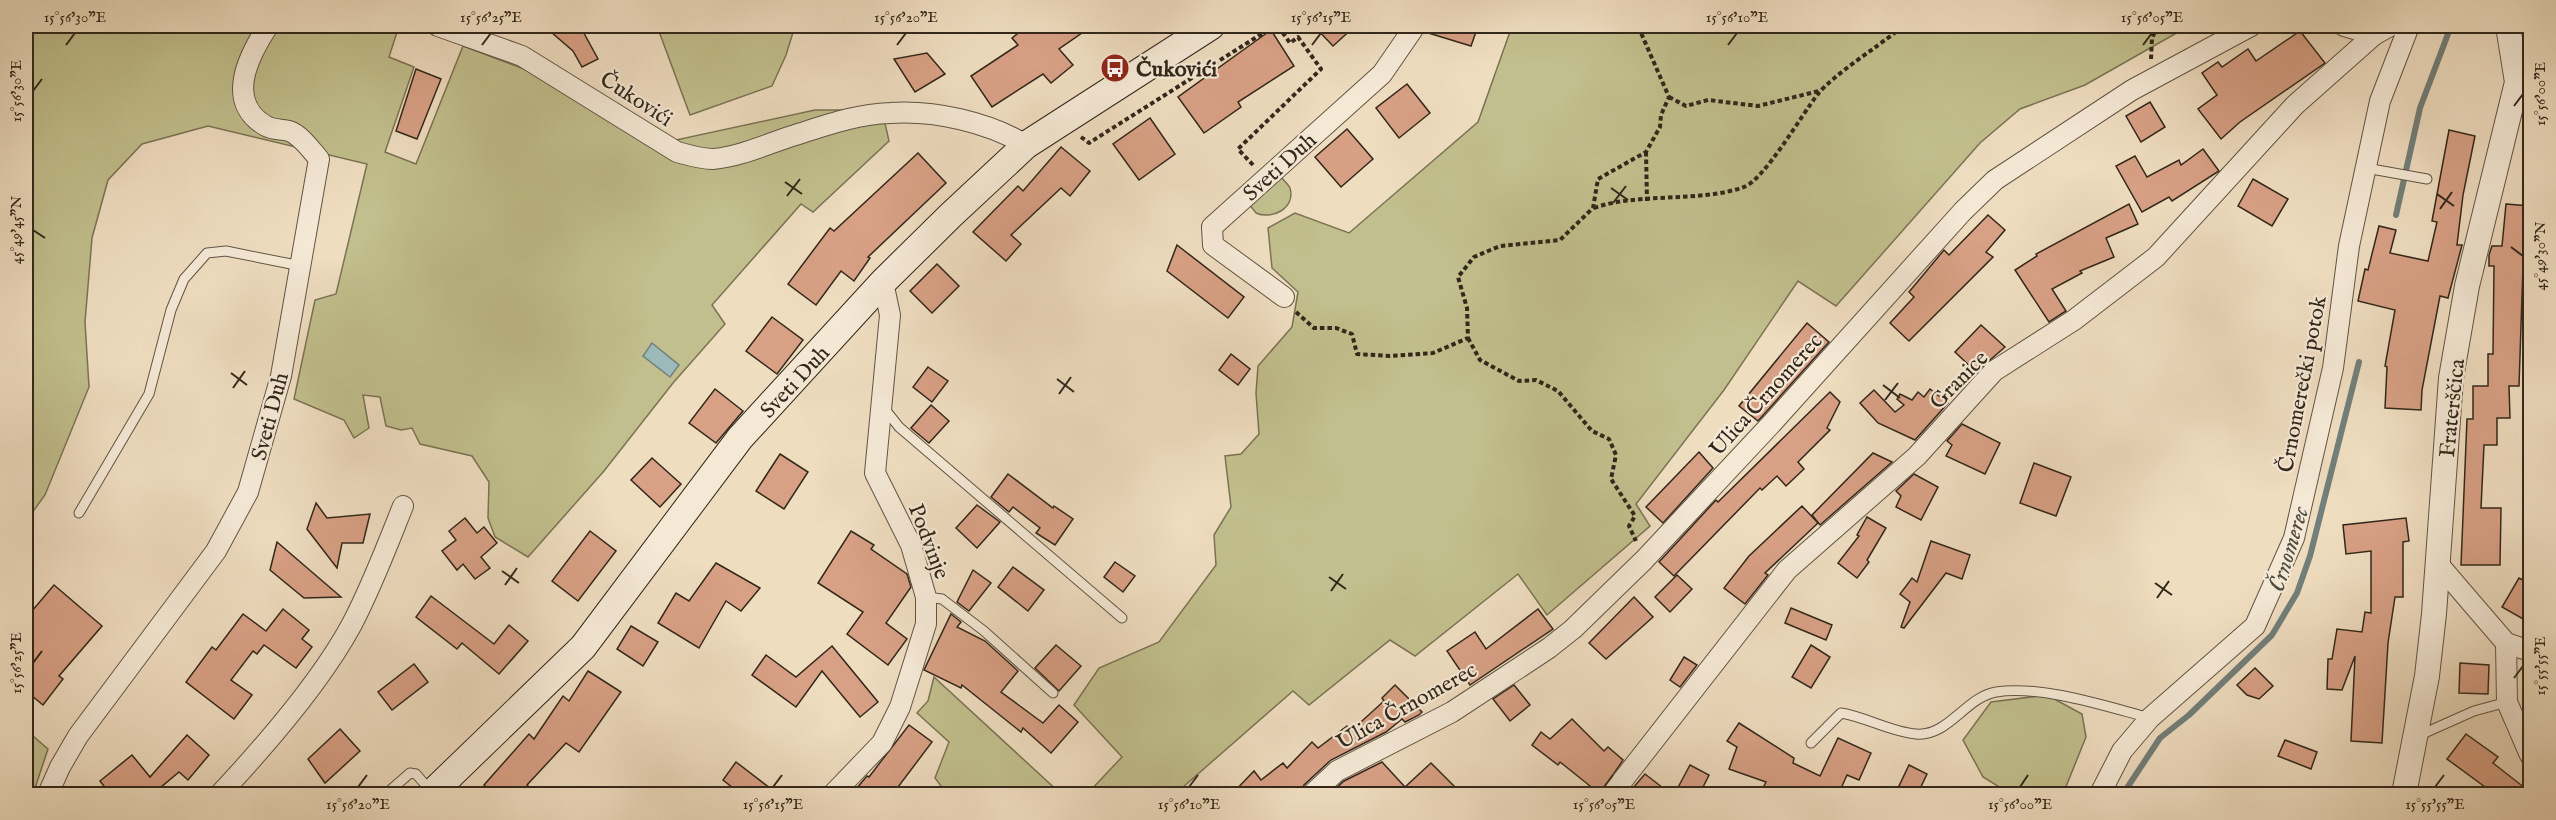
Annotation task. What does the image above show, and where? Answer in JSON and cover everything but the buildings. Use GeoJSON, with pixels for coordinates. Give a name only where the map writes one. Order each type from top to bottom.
{"type":"FeatureCollection","features":[{"type":"Feature","properties":{"kind":"main road","name":"Sveti Duh"},"geometry":{"type":"LineString","coordinates":[[432,794],[583,647],[740,438],[883,282],[1026,145],[1210,26]]}},
{"type":"Feature","properties":{"kind":"street","name":"Sveti Duh"},"geometry":{"type":"LineString","coordinates":[[48,795],[60,767],[78,736],[216,551],[241,509],[248,492],[281,376],[320,159],[294,134],[269,128],[259,121],[251,112],[242,90],[244,72],[268,26]]}},
{"type":"Feature","properties":{"kind":"street","name":"Čukovići"},"geometry":{"type":"LineString","coordinates":[[438,26],[522,56],[677,152],[698,157],[712,159],[734,154],[841,121],[889,113],[922,114],[979,125],[1009,135],[1026,145]]}},
{"type":"Feature","properties":{"kind":"street","name":"Sveti Duh"},"geometry":{"type":"LineString","coordinates":[[1284,297],[1213,245],[1212,227],[1382,74],[1415,26]]}},
{"type":"Feature","properties":{"kind":"street","name":"Ulica Črnomerec"},"geometry":{"type":"LineString","coordinates":[[1312,795],[1337,771],[1452,712],[1549,648],[1573,629],[1644,560],[1988,186],[2132,90],[2251,26]]}},
{"type":"Feature","properties":{"kind":"street"},"geometry":{"type":"LineString","coordinates":[[2344,26],[2382,30]]}},
{"type":"Feature","properties":{"kind":"street","name":"Črnomerečki potok"},"geometry":{"type":"LineString","coordinates":[[2100,795],[2122,751],[2150,718],[2255,626],[2294,538],[2333,368],[2349,246],[2380,101],[2409,26]]}},
{"type":"Feature","properties":{"kind":"street","name":"Fraterščica"},"geometry":{"type":"LineString","coordinates":[[2404,795],[2427,676],[2439,566],[2451,378],[2467,286],[2517,82],[2508,26]]}},
{"type":"Feature","properties":{"kind":"street","name":"Granice"},"geometry":{"type":"LineString","coordinates":[[1612,795],[1787,570],[1917,456],[1994,371],[2074,320],[2157,257],[2295,105],[2382,30]]}},
{"type":"Feature","properties":{"kind":"street","name":"Podvinje"},"geometry":{"type":"LineString","coordinates":[[833,795],[882,743],[900,707],[926,624],[926,597],[911,545],[875,473],[890,315],[883,282]]}},
{"type":"Feature","properties":{"kind":"street"},"geometry":{"type":"LineString","coordinates":[[219,795],[276,730],[351,626],[378,570],[403,506]]}},
{"type":"Feature","properties":{"kind":"street"},"geometry":{"type":"LineString","coordinates":[[2439,566],[2506,643],[2530,651]]}},
{"type":"Feature","properties":{"kind":"street"},"geometry":{"type":"LineString","coordinates":[[2506,643],[2507,702],[2530,755]]}},
{"type":"Feature","properties":{"kind":"lane"},"geometry":{"type":"LineString","coordinates":[[2366,168],[2422,178]]}},
{"type":"Feature","properties":{"kind":"lane"},"geometry":{"type":"LineString","coordinates":[[79,513],[149,394],[171,310],[184,279],[207,253],[226,251],[301,266]]}},
{"type":"Feature","properties":{"kind":"lane"},"geometry":{"type":"LineString","coordinates":[[881,405],[899,428],[1122,618]]}},
{"type":"Feature","properties":{"kind":"lane"},"geometry":{"type":"LineString","coordinates":[[926,597],[942,599],[951,605],[984,631],[1053,693]]}},
{"type":"Feature","properties":{"kind":"lane"},"geometry":{"type":"LineString","coordinates":[[1810,743],[1841,713],[1917,735],[1946,726],[1965,708],[1995,692],[2050,693],[2150,718]]}},
{"type":"Feature","properties":{"kind":"lane"},"geometry":{"type":"LineString","coordinates":[[2415,737],[2474,711],[2507,702]]}},
{"type":"Feature","properties":{"kind":"lane"},"geometry":{"type":"LineString","coordinates":[[386,795],[410,773],[416,774],[432,794]]}},
{"type":"Feature","properties":{"kind":"path"},"geometry":{"type":"LineString","coordinates":[[1075,130],[1089,143],[1276,26],[1290,43],[1298,37],[1321,69],[1238,149],[1265,180]]}},
{"type":"Feature","properties":{"kind":"path"},"geometry":{"type":"LineString","coordinates":[[1638,26],[1669,97],[1686,106],[1708,100],[1758,106],[1819,91]]}},
{"type":"Feature","properties":{"kind":"path"},"geometry":{"type":"LineString","coordinates":[[1644,560],[1629,526],[1635,516],[1611,479],[1616,455],[1609,440],[1592,431],[1558,391],[1536,380],[1519,381],[1480,360],[1468,338],[1467,308],[1458,277],[1474,257],[1500,246],[1560,240],[1593,208],[1617,200],[1647,201],[1745,187],[1764,170],[1819,91],[1897,31],[1909,26]]}},
{"type":"Feature","properties":{"kind":"path"},"geometry":{"type":"LineString","coordinates":[[1647,201],[1646,152],[1660,127],[1661,115],[1669,97]]}},
{"type":"Feature","properties":{"kind":"path"},"geometry":{"type":"LineString","coordinates":[[1593,208],[1598,179],[1646,152]]}},
{"type":"Feature","properties":{"kind":"path"},"geometry":{"type":"LineString","coordinates":[[1284,297],[1314,328],[1336,328],[1353,334],[1357,354],[1390,356],[1433,353],[1468,338]]}},
{"type":"Feature","properties":{"kind":"shaded area"},"geometry":{"type":"Polygon","coordinates":[[[26,26],[399,26],[389,57],[414,67],[385,152],[416,164],[463,46],[572,87],[653,145],[815,110],[882,110],[889,141],[813,212],[801,204],[712,305],[725,324],[673,383],[604,471],[528,557],[495,537],[488,518],[489,482],[472,456],[420,444],[412,428],[401,430],[386,426],[380,397],[363,395],[369,428],[354,438],[344,420],[294,399],[315,300],[336,294],[367,164],[208,126],[142,144],[108,180],[92,238],[85,322],[89,387],[45,495],[26,521],[26,26]]]}},
{"type":"Feature","properties":{"kind":"shaded area"},"geometry":{"type":"Polygon","coordinates":[[[657,26],[795,26],[786,55],[772,86],[690,115],[657,26]]]}},
{"type":"Feature","properties":{"kind":"shaded area"},"geometry":{"type":"Polygon","coordinates":[[[1512,26],[2189,26],[2085,85],[2020,109],[1980,143],[1836,306],[1798,281],[1724,390],[1636,504],[1650,526],[1547,615],[1518,574],[1415,656],[1390,640],[1309,705],[1293,691],[1175,794],[1087,794],[1122,757],[1074,705],[1099,668],[1159,642],[1216,565],[1214,535],[1231,507],[1225,456],[1241,454],[1259,434],[1256,393],[1258,366],[1292,327],[1298,292],[1272,268],[1268,228],[1295,213],[1349,233],[1478,122],[1512,26]]]}},
{"type":"Feature","properties":{"kind":"shaded area"},"geometry":{"type":"Polygon","coordinates":[[[2522,26],[2530,26],[2530,73],[2529,71],[2522,26]]]}},
{"type":"Feature","properties":{"kind":"shaded area"},"geometry":{"type":"Polygon","coordinates":[[[2530,161],[2530,196],[2525,191],[2523,162],[2530,161]]]}},
{"type":"Feature","properties":{"kind":"shaded area"},"geometry":{"type":"Polygon","coordinates":[[[1281,177],[1290,188],[1291,195],[1286,207],[1275,214],[1256,213],[1249,204],[1281,177]]]}},
{"type":"Feature","properties":{"kind":"shaded area"},"geometry":{"type":"Polygon","coordinates":[[[934,677],[1061,794],[947,794],[935,778],[949,742],[917,713],[928,701],[934,677]]]}},
{"type":"Feature","properties":{"kind":"shaded area"},"geometry":{"type":"Polygon","coordinates":[[[2047,695],[2082,714],[2086,737],[2063,794],[2006,794],[2009,793],[1983,777],[1963,740],[1991,702],[2047,695]]]}},
{"type":"Feature","properties":{"kind":"shaded area"},"geometry":{"type":"Polygon","coordinates":[[[26,730],[48,749],[33,794],[26,794],[26,730]]]}},
{"type":"Feature","properties":{"kind":"water"},"geometry":{"type":"Polygon","coordinates":[[[652,343],[679,365],[670,377],[643,356],[652,343]]]}},
{"type":"Feature","properties":{"kind":"waterway","name":"Črnomerec"},"geometry":{"type":"LineString","coordinates":[[2396,215],[2420,108],[2451,26]]}},
{"type":"Feature","properties":{"kind":"waterway","name":"Črnomerec"},"geometry":{"type":"LineString","coordinates":[[2123,794],[2160,738],[2189,715],[2272,635],[2297,593],[2310,556],[2359,362]]}},
{"type":"Feature","properties":{"kind":"place","name":"Čukovići"},"geometry":{"type":"Point","coordinates":[1115,68]}}]}
